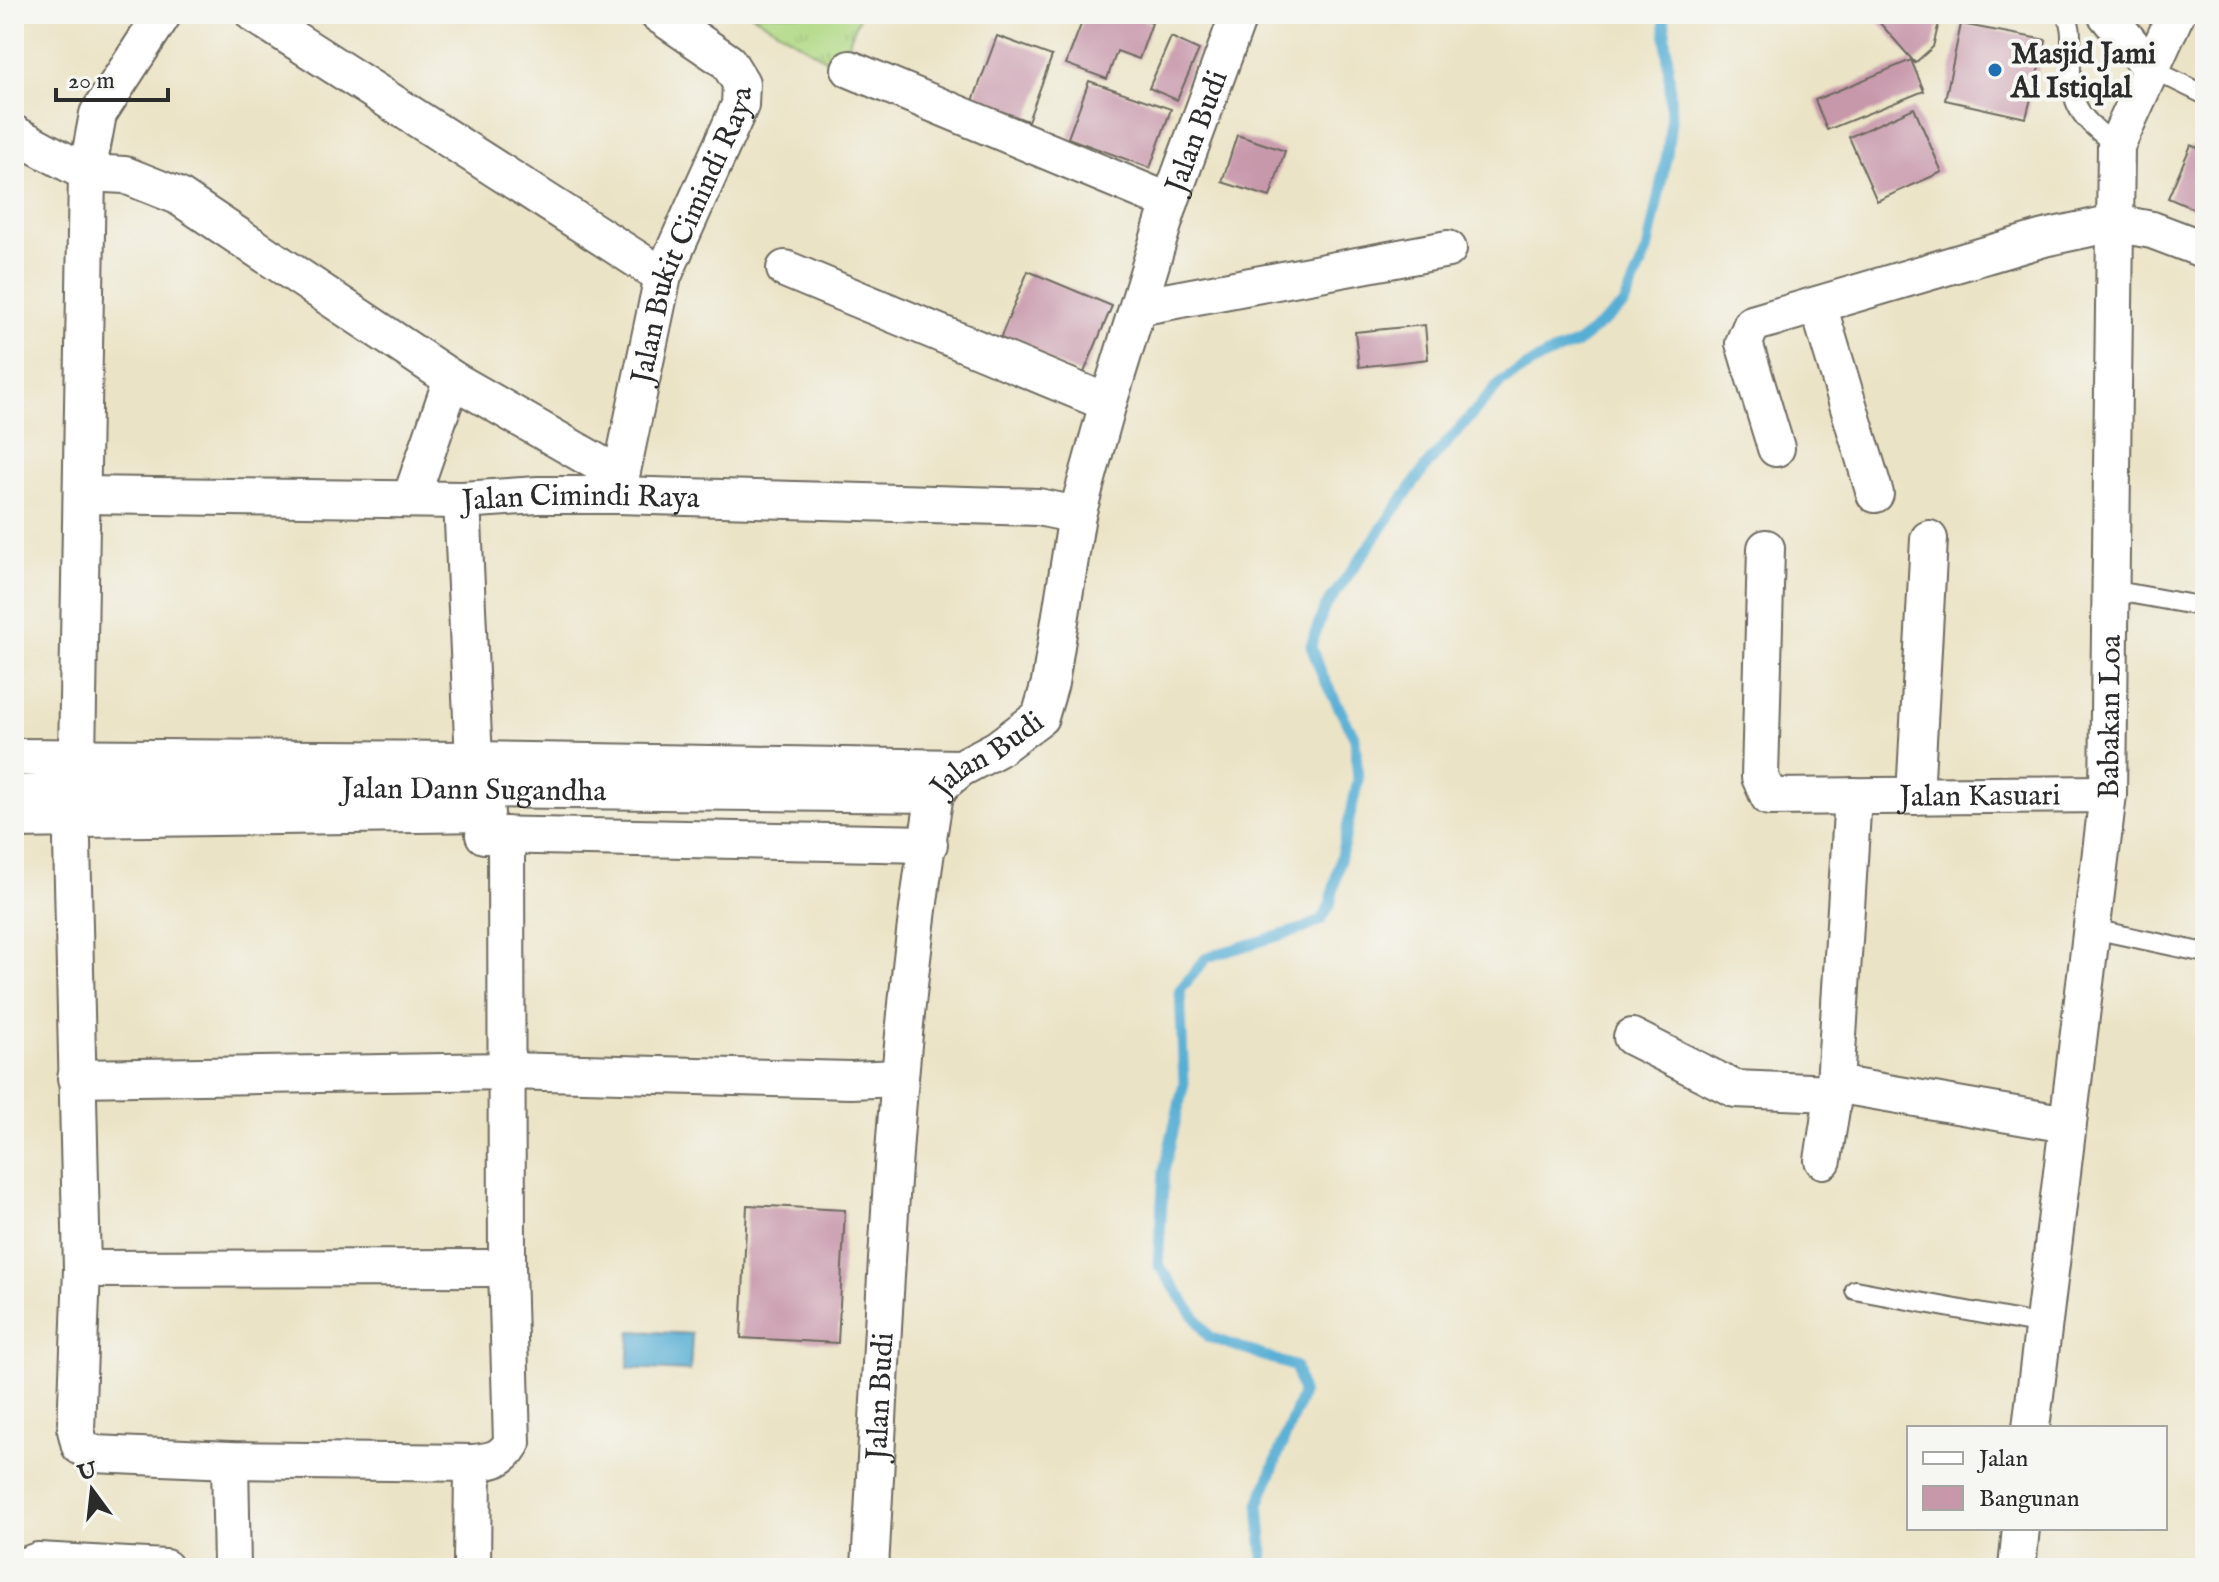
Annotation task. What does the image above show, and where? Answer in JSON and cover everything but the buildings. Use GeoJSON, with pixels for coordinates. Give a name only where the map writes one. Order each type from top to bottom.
{"type":"FeatureCollection","features":[{"type":"Feature","properties":{"kind":"street"},"geometry":{"type":"LineString","coordinates":[[77,759],[87,173],[98,114],[163,14]]}},
{"type":"Feature","properties":{"kind":"street"},"geometry":{"type":"LineString","coordinates":[[254,14],[663,276]]}},
{"type":"Feature","properties":{"kind":"street","name":"Jalan Bukit Cimindi Raya"},"geometry":{"type":"LineString","coordinates":[[618,485],[663,276],[740,105],[741,83],[728,62],[658,14]]}},
{"type":"Feature","properties":{"kind":"street","name":"Jalan Budi"},"geometry":{"type":"LineString","coordinates":[[870,1568],[899,1078],[911,954],[932,819],[943,783],[1040,717],[1050,683],[1077,515],[1108,403],[1170,202],[1239,14]]}},
{"type":"Feature","properties":{"kind":"street"},"geometry":{"type":"LineString","coordinates":[[2106,14],[2150,68]]}},
{"type":"Feature","properties":{"kind":"street","name":"Babakan Loa"},"geometry":{"type":"LineString","coordinates":[[2031,1426],[2108,794],[2116,146],[2176,14]]}},
{"type":"Feature","properties":{"kind":"street"},"geometry":{"type":"LineString","coordinates":[[850,69],[1170,202]]}},
{"type":"Feature","properties":{"kind":"street"},"geometry":{"type":"LineString","coordinates":[[14,134],[87,173],[125,175],[178,196],[452,379],[618,485]]}},
{"type":"Feature","properties":{"kind":"street"},"geometry":{"type":"LineString","coordinates":[[1776,448],[1744,343],[1752,324],[2044,238],[2114,223],[2152,230],[2205,250]]}},
{"type":"Feature","properties":{"kind":"street"},"geometry":{"type":"LineString","coordinates":[[1138,307],[1448,249]]}},
{"type":"Feature","properties":{"kind":"street"},"geometry":{"type":"LineString","coordinates":[[785,269],[1108,403]]}},
{"type":"Feature","properties":{"kind":"street"},"geometry":{"type":"LineString","coordinates":[[1818,305],[1875,494]]}},
{"type":"Feature","properties":{"kind":"street"},"geometry":{"type":"LineString","coordinates":[[411,498],[452,379]]}},
{"type":"Feature","properties":{"kind":"street","name":"Jalan Cimindi Raya"},"geometry":{"type":"LineString","coordinates":[[83,495],[462,500],[618,485],[1038,507],[1077,515]]}},
{"type":"Feature","properties":{"kind":"street"},"geometry":{"type":"LineString","coordinates":[[462,500],[474,760]]}},
{"type":"Feature","properties":{"kind":"street"},"geometry":{"type":"LineString","coordinates":[[1915,796],[1929,539]]}},
{"type":"Feature","properties":{"kind":"street","name":"Jalan Kasuari"},"geometry":{"type":"LineString","coordinates":[[1766,548],[1760,777],[1769,797],[2108,794]]}},
{"type":"Feature","properties":{"kind":"street"},"geometry":{"type":"LineString","coordinates":[[14,757],[961,768]]}},
{"type":"Feature","properties":{"kind":"street","name":"Jalan Dann Sugandha"},"geometry":{"type":"LineString","coordinates":[[14,794],[208,786],[932,819]]}},
{"type":"Feature","properties":{"kind":"street"},"geometry":{"type":"LineString","coordinates":[[1823,1160],[1834,1088],[1853,796]]}},
{"type":"Feature","properties":{"kind":"street","name":"Jalan Dann Sugandha"},"geometry":{"type":"LineString","coordinates":[[14,820],[616,812],[932,819]]}},
{"type":"Feature","properties":{"kind":"street"},"geometry":{"type":"LineString","coordinates":[[14,843],[506,835],[932,819]]}},
{"type":"Feature","properties":{"kind":"street"},"geometry":{"type":"LineString","coordinates":[[72,841],[82,1269],[76,1430],[80,1446],[94,1454],[230,1460],[473,1463],[495,1461],[506,1454],[512,1443],[507,1268],[506,835]]}},
{"type":"Feature","properties":{"kind":"street"},"geometry":{"type":"LineString","coordinates":[[1632,1037],[1735,1089],[1834,1088],[2067,1124]]}},
{"type":"Feature","properties":{"kind":"street"},"geometry":{"type":"LineString","coordinates":[[76,1078],[507,1071],[851,1080],[899,1078]]}},
{"type":"Feature","properties":{"kind":"street"},"geometry":{"type":"LineString","coordinates":[[82,1269],[507,1268]]}},
{"type":"Feature","properties":{"kind":"street"},"geometry":{"type":"LineString","coordinates":[[230,1460],[232,1568]]}},
{"type":"Feature","properties":{"kind":"street"},"geometry":{"type":"LineString","coordinates":[[472,1568],[473,1463]]}},
{"type":"Feature","properties":{"kind":"street"},"geometry":{"type":"LineString","coordinates":[[2017,1568],[2021,1530]]}},
{"type":"Feature","properties":{"kind":"street"},"geometry":{"type":"LineString","coordinates":[[19,1568],[38,1561],[165,1568]]}},
{"type":"Feature","properties":{"kind":"lane"},"geometry":{"type":"LineString","coordinates":[[2066,14],[2071,24],[2071,86],[2078,109],[2087,122],[2116,146]]}},
{"type":"Feature","properties":{"kind":"lane"},"geometry":{"type":"LineString","coordinates":[[2150,68],[2205,95]]}},
{"type":"Feature","properties":{"kind":"lane"},"geometry":{"type":"LineString","coordinates":[[2111,590],[2205,607]]}},
{"type":"Feature","properties":{"kind":"lane"},"geometry":{"type":"LineString","coordinates":[[2093,929],[2205,953]]}},
{"type":"Feature","properties":{"kind":"lane"},"geometry":{"type":"LineString","coordinates":[[1855,1290],[2042,1325]]}},
{"type":"Feature","properties":{"kind":"green space"},"geometry":{"type":"Polygon","coordinates":[[[751,14],[860,14],[839,67],[751,14]]]}},
{"type":"Feature","properties":{"kind":"water"},"geometry":{"type":"Polygon","coordinates":[[[631,1331],[692,1334],[690,1371],[628,1368],[631,1331]]]}},
{"type":"Feature","properties":{"kind":"waterway"},"geometry":{"type":"LineString","coordinates":[[1264,1568],[1259,1504],[1302,1394],[1296,1367],[1209,1337],[1158,1264],[1164,1171],[1184,1083],[1180,990],[1207,957],[1305,928],[1321,920],[1330,905],[1358,780],[1355,738],[1323,677],[1311,646],[1324,609],[1427,465],[1502,381],[1545,356],[1576,344],[1624,305],[1647,251],[1667,154],[1671,121],[1664,14]]}},
{"type":"Feature","properties":{"kind":"place","name":"Masjid Jami Al Istiqlal"},"geometry":{"type":"Point","coordinates":[1995,70]}}]}
